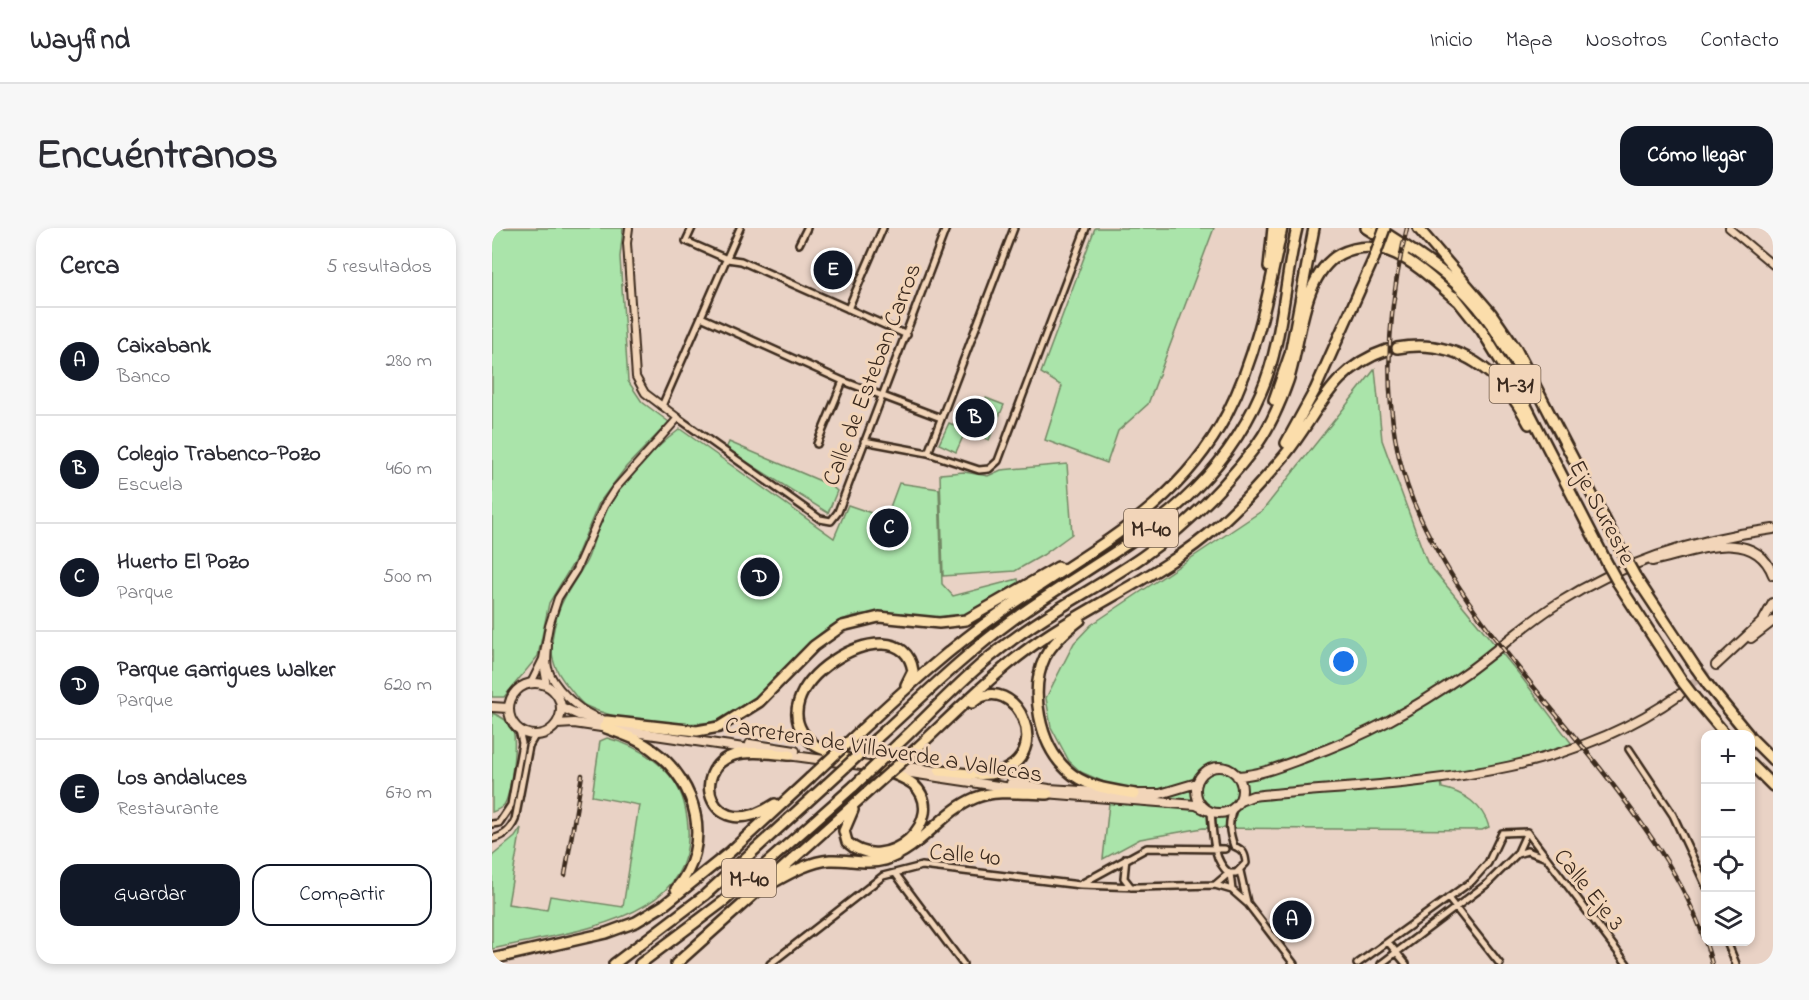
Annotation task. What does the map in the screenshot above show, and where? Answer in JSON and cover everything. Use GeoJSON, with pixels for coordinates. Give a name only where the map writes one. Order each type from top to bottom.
{"type":"FeatureCollection","features":[{"type":"Feature","properties":{"kind":"highway"},"geometry":{"type":"LineString","coordinates":[[1263,313],[1273,228]]}},
{"type":"Feature","properties":{"kind":"highway"},"geometry":{"type":"LineString","coordinates":[[492,959],[606,933],[636,922],[664,905],[730,852],[899,695],[1000,612],[1125,529],[1170,493],[1206,448],[1227,414],[1244,374],[1256,344],[1282,228]]}},
{"type":"Feature","properties":{"kind":"highway","name":"M-40"},"geometry":{"type":"LineString","coordinates":[[614,964],[705,895],[981,644],[1032,607],[1129,545],[1186,500],[1221,462],[1262,390],[1274,351],[1297,228]]}},
{"type":"Feature","properties":{"kind":"highway","name":"M-40"},"geometry":{"type":"LineString","coordinates":[[640,964],[724,901],[854,786],[997,651],[1144,555],[1201,509],[1238,468],[1276,397],[1290,354],[1314,228]]}},
{"type":"Feature","properties":{"kind":"highway"},"geometry":{"type":"LineString","coordinates":[[1366,228],[1425,266],[1458,301]]}},
{"type":"Feature","properties":{"kind":"highway"},"geometry":{"type":"LineString","coordinates":[[1378,228],[1435,264],[1455,282],[1488,320],[1523,376],[1541,398]]}},
{"type":"Feature","properties":{"kind":"highway"},"geometry":{"type":"LineString","coordinates":[[1266,475],[1315,390],[1374,258],[1385,228]]}},
{"type":"Feature","properties":{"kind":"highway"},"geometry":{"type":"LineString","coordinates":[[1411,228],[1433,253],[1451,266]]}},
{"type":"Feature","properties":{"kind":"highway"},"geometry":{"type":"LineString","coordinates":[[1418,228],[1451,266]]}},
{"type":"Feature","properties":{"kind":"highway"},"geometry":{"type":"LineString","coordinates":[[1238,468],[1268,428],[1288,381],[1306,306],[1317,278],[1337,256],[1358,248],[1373,247],[1396,253],[1458,301]]}},
{"type":"Feature","properties":{"kind":"highway","name":"M-31"},"geometry":{"type":"LineString","coordinates":[[1451,266],[1491,314],[1516,349],[1541,398]]}},
{"type":"Feature","properties":{"kind":"highway","name":"Eje Sureste"},"geometry":{"type":"LineString","coordinates":[[1458,301],[1501,360],[1618,583],[1681,680],[1721,730]]}},
{"type":"Feature","properties":{"kind":"highway"},"geometry":{"type":"LineString","coordinates":[[676,964],[763,888],[988,682],[1048,634],[1165,564],[1218,526],[1285,455],[1332,386],[1356,365],[1392,349],[1437,347],[1462,354],[1484,367],[1510,394],[1560,475]]}},
{"type":"Feature","properties":{"kind":"highway","name":"Eje Sureste"},"geometry":{"type":"LineString","coordinates":[[1541,398],[1635,576],[1695,668],[1744,730]]}},
{"type":"Feature","properties":{"kind":"highway"},"geometry":{"type":"LineString","coordinates":[[605,724],[697,731],[719,727],[759,702],[814,646],[842,626],[879,617],[939,622],[966,620],[1125,529]]}},
{"type":"Feature","properties":{"kind":"highway"},"geometry":{"type":"LineString","coordinates":[[1118,591],[1054,644],[1040,672],[1038,707],[1048,741],[1066,769],[1093,786],[1136,794]]}},
{"type":"Feature","properties":{"kind":"highway"},"geometry":{"type":"LineString","coordinates":[[846,758],[818,747],[800,728],[798,717],[801,696],[812,677],[842,655],[863,647],[886,643],[903,649],[912,665],[911,677],[899,695]]}},
{"type":"Feature","properties":{"kind":"highway"},"geometry":{"type":"LineString","coordinates":[[935,731],[978,698],[991,695],[1005,697],[1015,705],[1023,715],[1028,729],[1023,753],[1004,770],[989,774],[939,771]]}},
{"type":"Feature","properties":{"kind":"highway"},"geometry":{"type":"LineString","coordinates":[[605,724],[654,750],[679,776],[693,802],[696,816],[695,851],[683,882],[664,905]]}},
{"type":"Feature","properties":{"kind":"highway","name":"Eje Sureste"},"geometry":{"type":"LineString","coordinates":[[1755,742],[1773,760]]}},
{"type":"Feature","properties":{"kind":"highway"},"geometry":{"type":"LineString","coordinates":[[790,755],[736,755],[724,760],[716,768],[711,778],[710,790],[718,810],[727,816],[748,818],[759,815],[797,790]]}},
{"type":"Feature","properties":{"kind":"highway"},"geometry":{"type":"LineString","coordinates":[[861,798],[847,818],[844,831],[847,842],[854,848],[874,855],[886,852],[899,846],[918,830],[925,810],[918,789],[911,782],[879,768]]}},
{"type":"Feature","properties":{"kind":"highway"},"geometry":{"type":"LineString","coordinates":[[1755,768],[1773,786]]}},
{"type":"Feature","properties":{"kind":"highway"},"geometry":{"type":"LineString","coordinates":[[763,888],[799,868],[830,860],[876,861],[904,852],[961,805],[976,798],[992,793],[1048,794]]}},
{"type":"Feature","properties":{"kind":"main road"},"geometry":{"type":"LineString","coordinates":[[1237,776],[1260,773],[1290,763],[1396,720],[1467,672],[1554,606],[1604,578],[1699,541],[1773,529]]}},
{"type":"Feature","properties":{"kind":"main road"},"geometry":{"type":"LineString","coordinates":[[1639,563],[1718,546],[1736,545],[1760,555],[1773,576]]}},
{"type":"Feature","properties":{"kind":"main road"},"geometry":{"type":"LineString","coordinates":[[1773,603],[1763,621],[1713,668],[1773,621]]}},
{"type":"Feature","properties":{"kind":"main road"},"geometry":{"type":"LineString","coordinates":[[531,683],[547,686],[559,699],[561,707],[557,724],[551,730],[535,736],[519,730],[513,724],[508,708],[515,692],[531,683]]}},
{"type":"Feature","properties":{"kind":"main road"},"geometry":{"type":"LineString","coordinates":[[1240,801],[1242,788],[1237,776],[1226,768],[1212,768],[1197,783],[1197,798],[1209,811],[1219,813],[1233,809],[1240,801],[1253,796],[1447,779],[1505,770],[1579,748],[1621,731],[1680,694]]}},
{"type":"Feature","properties":{"kind":"main road"},"geometry":{"type":"LineString","coordinates":[[492,706],[508,708]]}},
{"type":"Feature","properties":{"kind":"main road","name":"Carretera de Villaverde a Vallecas"},"geometry":{"type":"LineString","coordinates":[[561,707],[579,716],[605,724],[790,755],[1048,794],[1196,805],[1209,811]]}},
{"type":"Feature","properties":{"kind":"main road","name":"Carretera de Villaverde a Vallecas"},"geometry":{"type":"LineString","coordinates":[[557,724],[605,724],[939,771],[1048,789],[1160,794],[1197,783]]}},
{"type":"Feature","properties":{"kind":"street"},"geometry":{"type":"LineString","coordinates":[[531,683],[543,659],[549,626],[558,598],[576,570],[604,506],[615,489],[678,418],[645,393],[636,377],[627,243],[629,228]]}},
{"type":"Feature","properties":{"kind":"street"},"geometry":{"type":"LineString","coordinates":[[692,228],[686,241],[727,259],[741,261],[907,335]]}},
{"type":"Feature","properties":{"kind":"street"},"geometry":{"type":"LineString","coordinates":[[662,406],[740,228]]}},
{"type":"Feature","properties":{"kind":"street"},"geometry":{"type":"LineString","coordinates":[[799,244],[807,228]]}},
{"type":"Feature","properties":{"kind":"street"},"geometry":{"type":"LineString","coordinates":[[848,309],[883,228]]}},
{"type":"Feature","properties":{"kind":"street","name":"Calle de Esteban Carros"},"geometry":{"type":"LineString","coordinates":[[678,418],[820,519],[831,521],[838,512],[946,228]]}},
{"type":"Feature","properties":{"kind":"street"},"geometry":{"type":"LineString","coordinates":[[928,453],[1014,228]]}},
{"type":"Feature","properties":{"kind":"street"},"geometry":{"type":"LineString","coordinates":[[864,441],[928,453],[978,470],[989,469],[998,461],[1086,228]]}},
{"type":"Feature","properties":{"kind":"street"},"geometry":{"type":"LineString","coordinates":[[1732,229],[1773,265]]}},
{"type":"Feature","properties":{"kind":"street"},"geometry":{"type":"LineString","coordinates":[[701,317],[843,381],[941,418]]}},
{"type":"Feature","properties":{"kind":"street"},"geometry":{"type":"LineString","coordinates":[[817,444],[843,381]]}},
{"type":"Feature","properties":{"kind":"street"},"geometry":{"type":"LineString","coordinates":[[549,626],[548,668],[554,680],[582,711],[605,724]]}},
{"type":"Feature","properties":{"kind":"street"},"geometry":{"type":"LineString","coordinates":[[543,659],[547,686]]}},
{"type":"Feature","properties":{"kind":"street"},"geometry":{"type":"LineString","coordinates":[[492,824],[499,823],[511,805],[522,743],[519,730]]}},
{"type":"Feature","properties":{"kind":"street"},"geometry":{"type":"LineString","coordinates":[[492,838],[501,837],[512,828],[529,746],[535,736]]}},
{"type":"Feature","properties":{"kind":"street"},"geometry":{"type":"LineString","coordinates":[[1629,749],[1673,815],[1701,875]]}},
{"type":"Feature","properties":{"kind":"street"},"geometry":{"type":"LineString","coordinates":[[1233,809],[1229,823],[1234,846]]}},
{"type":"Feature","properties":{"kind":"street"},"geometry":{"type":"LineString","coordinates":[[1209,811],[1216,849],[1223,868],[1230,873],[1232,890],[1248,904],[1294,964]]}},
{"type":"Feature","properties":{"kind":"street"},"geometry":{"type":"LineString","coordinates":[[1357,964],[1472,881],[1488,862],[1502,833],[1527,832]]}},
{"type":"Feature","properties":{"kind":"street"},"geometry":{"type":"LineString","coordinates":[[1381,964],[1488,883],[1517,854],[1527,832]]}},
{"type":"Feature","properties":{"kind":"street"},"geometry":{"type":"LineString","coordinates":[[1527,832],[1548,859]]}},
{"type":"Feature","properties":{"kind":"street"},"geometry":{"type":"LineString","coordinates":[[1080,885],[1147,848],[1225,849],[1234,846],[1242,849],[1246,863],[1240,871],[1230,873],[1215,885]]}},
{"type":"Feature","properties":{"kind":"street"},"geometry":{"type":"LineString","coordinates":[[1219,857],[1225,849]]}},
{"type":"Feature","properties":{"kind":"street","name":"Calle Eje 3"},"geometry":{"type":"LineString","coordinates":[[1517,854],[1527,851],[1548,859],[1627,964]]}},
{"type":"Feature","properties":{"kind":"street"},"geometry":{"type":"LineString","coordinates":[[1126,858],[1124,878],[1131,887]]}},
{"type":"Feature","properties":{"kind":"street","name":"Calle 40"},"geometry":{"type":"LineString","coordinates":[[770,964],[875,881],[922,866],[1080,885],[1131,887],[1215,885],[1232,890]]}},
{"type":"Feature","properties":{"kind":"street"},"geometry":{"type":"LineString","coordinates":[[1240,871],[1248,904]]}},
{"type":"Feature","properties":{"kind":"street"},"geometry":{"type":"LineString","coordinates":[[895,873],[963,964]]}},
{"type":"Feature","properties":{"kind":"street"},"geometry":{"type":"LineString","coordinates":[[1448,898],[1500,964]]}},
{"type":"Feature","properties":{"kind":"street"},"geometry":{"type":"LineString","coordinates":[[1388,942],[1406,964]]}},
{"type":"Feature","properties":{"kind":"street"},"geometry":{"type":"LineString","coordinates":[[1729,946],[1736,964]]}},
{"type":"Feature","properties":{"kind":"green space"},"geometry":{"type":"Polygon","coordinates":[[[492,228],[623,228],[620,257],[628,381],[642,402],[669,422],[626,467],[599,503],[574,562],[549,603],[538,656],[504,697],[492,697],[492,228]]]}},
{"type":"Feature","properties":{"kind":"green space"},"geometry":{"type":"Polygon","coordinates":[[[1095,228],[1214,228],[1148,404],[1118,431],[1107,463],[1045,440],[1062,386],[1041,373],[1095,228]]]}},
{"type":"Feature","properties":{"kind":"green space"},"geometry":{"type":"Polygon","coordinates":[[[1375,369],[1382,440],[1427,562],[1519,674],[1572,744],[1508,763],[1440,775],[1442,788],[1465,796],[1482,812],[1489,827],[1482,830],[1203,828],[1140,839],[1103,859],[1111,785],[1081,772],[1069,761],[1051,727],[1046,698],[1074,643],[1091,625],[1263,510],[1375,369]]]}},
{"type":"Feature","properties":{"kind":"green space"},"geometry":{"type":"Polygon","coordinates":[[[986,398],[1004,405],[989,440],[972,433],[986,398]]]}},
{"type":"Feature","properties":{"kind":"green space"},"geometry":{"type":"Polygon","coordinates":[[[949,423],[966,430],[956,452],[939,444],[949,423]]]}},
{"type":"Feature","properties":{"kind":"green space"},"geometry":{"type":"Polygon","coordinates":[[[680,429],[834,538],[848,505],[886,518],[899,483],[939,489],[942,584],[953,596],[1018,579],[1019,585],[982,607],[958,616],[927,618],[880,613],[849,617],[834,624],[818,636],[757,697],[740,710],[722,719],[702,723],[658,723],[613,716],[586,706],[564,682],[555,666],[552,640],[558,612],[587,560],[599,526],[615,495],[646,459],[680,429]]]}},
{"type":"Feature","properties":{"kind":"green space"},"geometry":{"type":"Polygon","coordinates":[[[729,442],[830,485],[837,491],[828,513],[726,449],[729,442]]]}},
{"type":"Feature","properties":{"kind":"green space"},"geometry":{"type":"Polygon","coordinates":[[[1067,464],[1072,534],[1043,555],[1015,571],[943,576],[940,474],[964,472],[988,476],[1001,470],[1067,464]]]}},
{"type":"Feature","properties":{"kind":"green space"},"geometry":{"type":"Polygon","coordinates":[[[492,713],[504,719],[512,727],[514,757],[507,799],[503,806],[492,812],[492,713]]]}},
{"type":"Feature","properties":{"kind":"green space"},"geometry":{"type":"Polygon","coordinates":[[[607,738],[631,747],[654,760],[673,779],[679,790],[684,803],[688,843],[678,873],[658,896],[630,913],[596,926],[492,949],[492,856],[515,837],[521,828],[508,904],[547,910],[550,896],[623,907],[639,805],[592,796],[600,741],[607,738]]]}},
{"type":"Feature","properties":{"kind":"tunnel"},"geometry":{"type":"LineString","coordinates":[[1683,691],[1709,670]]}},
{"type":"Feature","properties":{"kind":"railway"},"geometry":{"type":"LineString","coordinates":[[1407,228],[1394,295],[1389,365],[1395,435],[1402,469],[1413,501],[1430,538],[1473,608],[1651,836],[1693,910],[1712,964]]}},
{"type":"Feature","properties":{"kind":"railway"},"geometry":{"type":"LineString","coordinates":[[565,875],[582,775]]}},
{"type":"Feature","properties":{"kind":"place","name":"Los andaluces"},"geometry":{"type":"Point","coordinates":[833,270]}},
{"type":"Feature","properties":{"kind":"place","name":"Colegio Trabenco-Pozo"},"geometry":{"type":"Point","coordinates":[975,418]}},
{"type":"Feature","properties":{"kind":"place","name":"Huerto El Pozo"},"geometry":{"type":"Point","coordinates":[889,528]}},
{"type":"Feature","properties":{"kind":"place","name":"Parque Garrigues Walker"},"geometry":{"type":"Point","coordinates":[760,577]}},
{"type":"Feature","properties":{"kind":"place","name":"Caixabank"},"geometry":{"type":"Point","coordinates":[1292,920]}}]}
